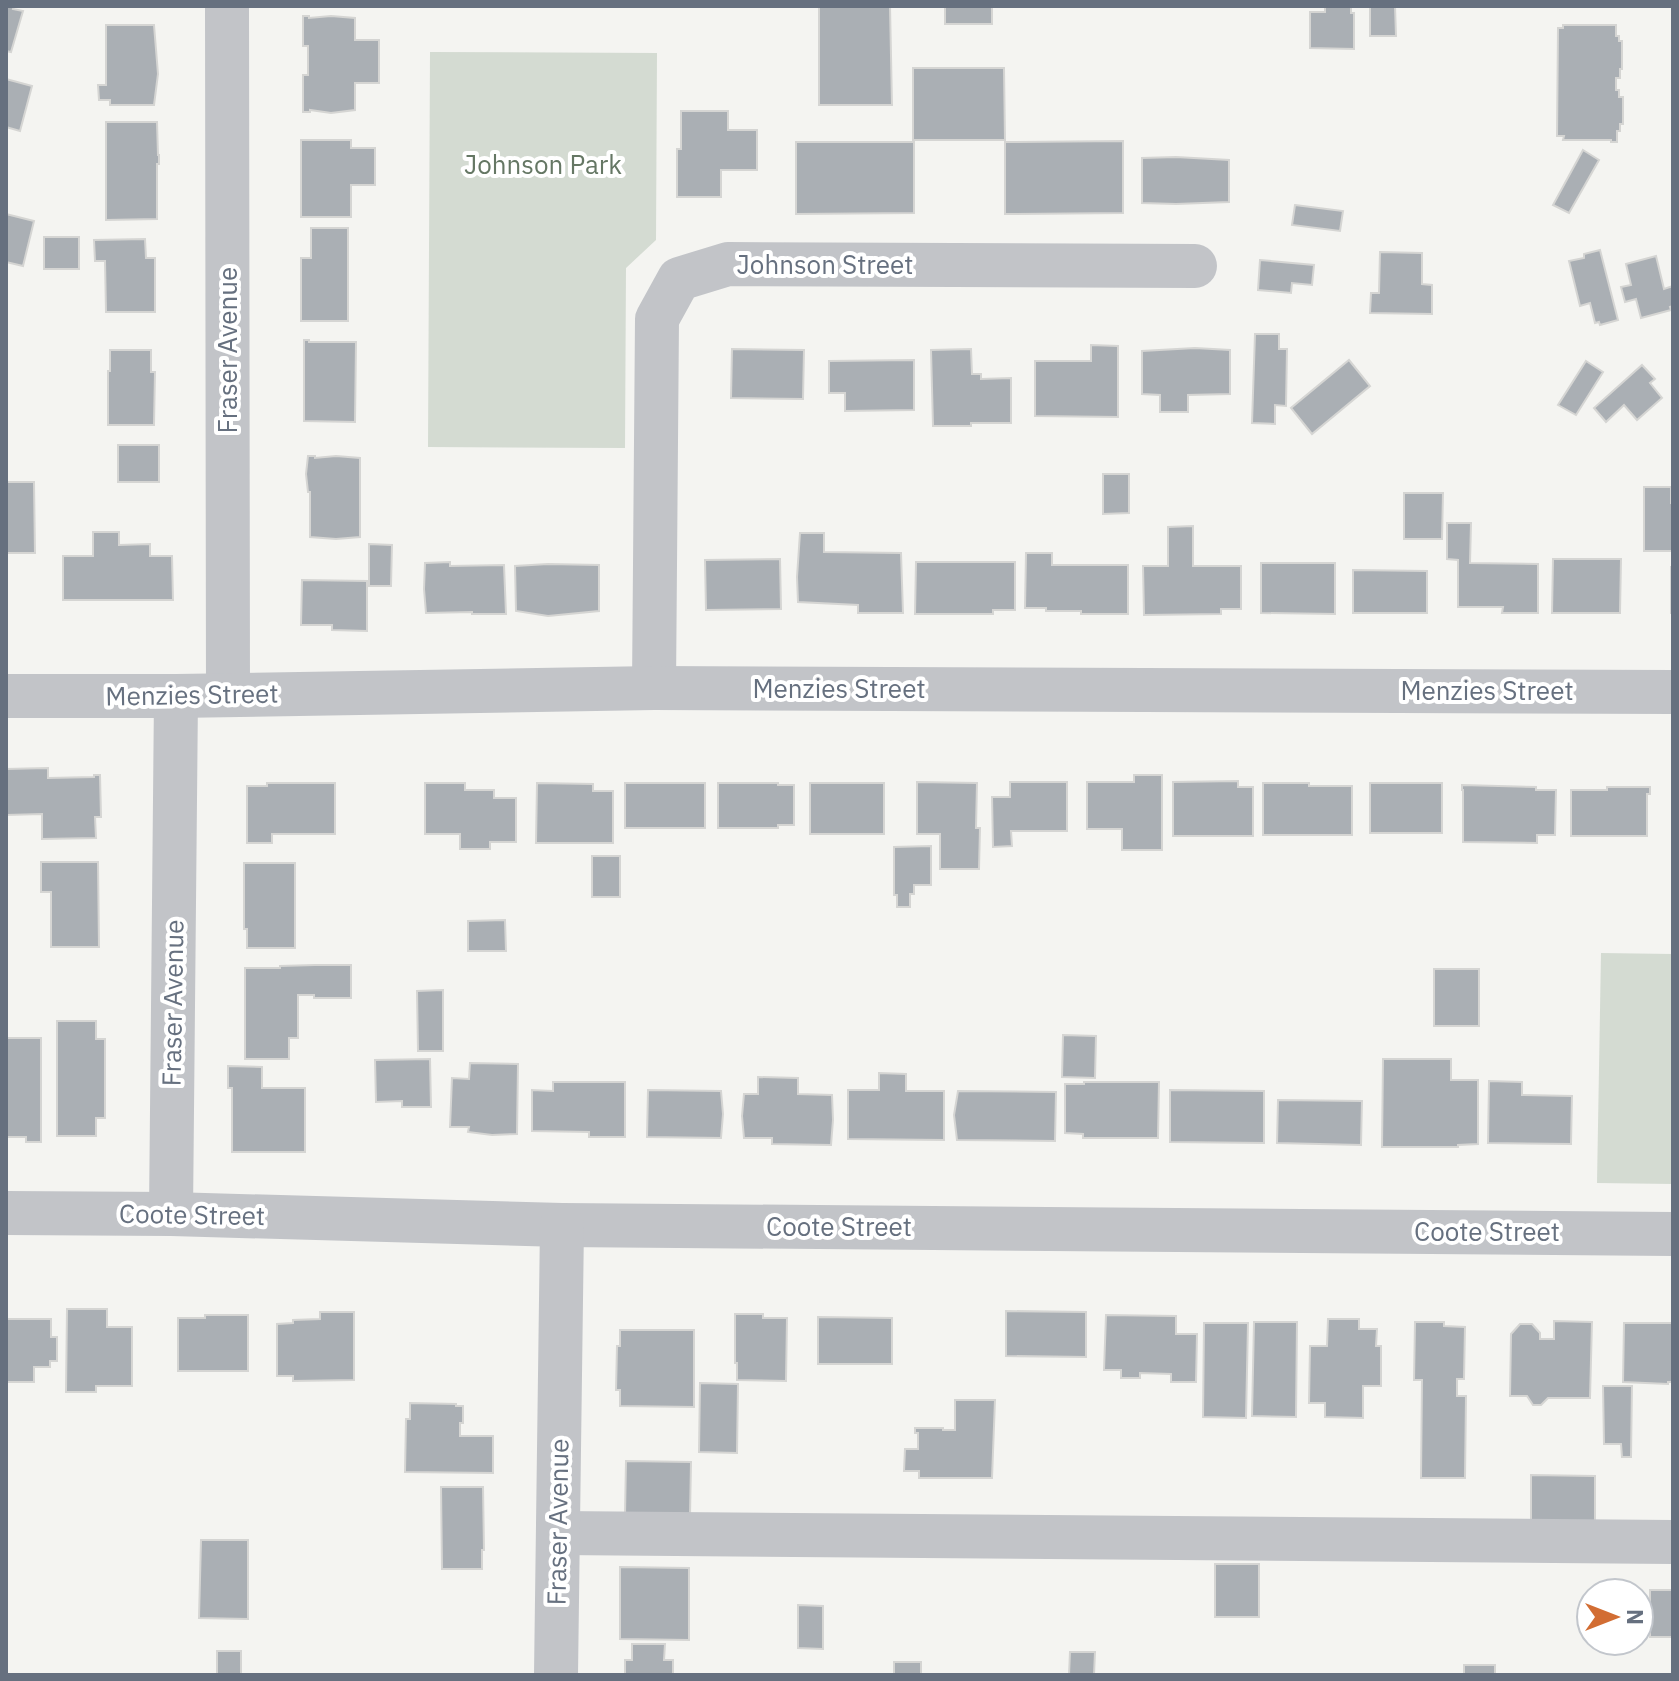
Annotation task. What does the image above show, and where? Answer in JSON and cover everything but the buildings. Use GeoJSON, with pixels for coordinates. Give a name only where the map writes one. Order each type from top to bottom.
{"type":"FeatureCollection","features":[{"type":"Feature","properties":{"kind":"street","name":"Fraser Avenue"},"geometry":{"type":"LineString","coordinates":[[227,6],[228,695]]}},
{"type":"Feature","properties":{"kind":"street","name":"Johnson Street"},"geometry":{"type":"LineString","coordinates":[[654,688],[657,319],[679,279],[728,264],[1195,266]]}},
{"type":"Feature","properties":{"kind":"street","name":"Menzies Street"},"geometry":{"type":"LineString","coordinates":[[6,696],[654,688],[1673,692]]}},
{"type":"Feature","properties":{"kind":"street","name":"Fraser Avenue"},"geometry":{"type":"LineString","coordinates":[[171,1214],[176,696]]}},
{"type":"Feature","properties":{"kind":"street","name":"Coote Street"},"geometry":{"type":"LineString","coordinates":[[6,1213],[171,1214],[562,1225],[1673,1234]]}},
{"type":"Feature","properties":{"kind":"street","name":"Fraser Avenue"},"geometry":{"type":"LineString","coordinates":[[556,1675],[562,1225]]}},
{"type":"Feature","properties":{"kind":"street"},"geometry":{"type":"LineString","coordinates":[[558,1533],[1673,1542]]}},
{"type":"Feature","properties":{"kind":"green space","name":"Johnson Park"},"geometry":{"type":"Polygon","coordinates":[[[430,52],[657,53],[656,240],[626,268],[625,448],[428,447],[430,52]]]}},
{"type":"Feature","properties":{"kind":"green space"},"geometry":{"type":"Polygon","coordinates":[[[1601,953],[1673,954],[1673,1184],[1597,1183],[1601,953]]]}}]}
